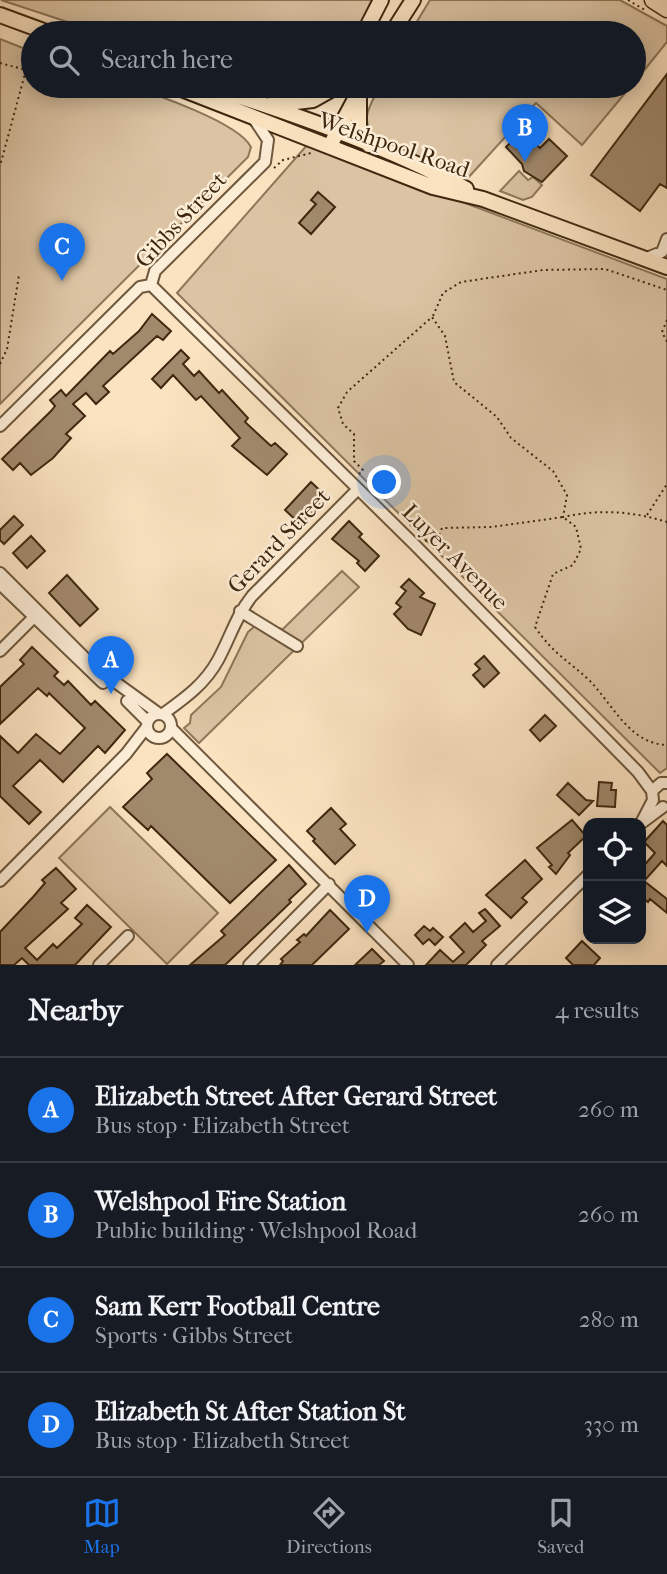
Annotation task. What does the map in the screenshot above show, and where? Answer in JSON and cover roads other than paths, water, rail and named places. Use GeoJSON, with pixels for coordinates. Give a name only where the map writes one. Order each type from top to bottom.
{"type":"FeatureCollection","features":[{"type":"Feature","properties":{"kind":"highway"},"geometry":{"type":"LineString","coordinates":[[653,0],[667,9]]}},
{"type":"Feature","properties":{"kind":"main road"},"geometry":{"type":"LineString","coordinates":[[370,21],[381,0]]}},
{"type":"Feature","properties":{"kind":"main road"},"geometry":{"type":"LineString","coordinates":[[400,21],[413,0]]}},
{"type":"Feature","properties":{"kind":"main road"},"geometry":{"type":"LineString","coordinates":[[0,15],[21,23]]}},
{"type":"Feature","properties":{"kind":"main road","name":"Welshpool Road"},"geometry":{"type":"LineString","coordinates":[[205,98],[433,187],[483,199],[667,267]]}},
{"type":"Feature","properties":{"kind":"main road","name":"Welshpool Road"},"geometry":{"type":"LineString","coordinates":[[242,98],[436,173],[483,199]]}},
{"type":"Feature","properties":{"kind":"main road"},"geometry":{"type":"LineString","coordinates":[[265,106],[316,98]]}},
{"type":"Feature","properties":{"kind":"main road"},"geometry":{"type":"LineString","coordinates":[[307,138],[325,98]]}},
{"type":"Feature","properties":{"kind":"main road"},"geometry":{"type":"LineString","coordinates":[[330,147],[355,98]]}},
{"type":"Feature","properties":{"kind":"main road"},"geometry":{"type":"LineString","coordinates":[[361,98],[359,134],[370,146]]}},
{"type":"Feature","properties":{"kind":"street","name":"Gibbs Street"},"geometry":{"type":"LineString","coordinates":[[0,426],[140,287],[151,285],[155,271],[260,168],[268,154],[268,140],[253,117]]}},
{"type":"Feature","properties":{"kind":"street"},"geometry":{"type":"LineString","coordinates":[[644,259],[662,252],[667,239]]}},
{"type":"Feature","properties":{"kind":"street","name":"Luyer Avenue"},"geometry":{"type":"LineString","coordinates":[[151,285],[658,789],[665,807]]}},
{"type":"Feature","properties":{"kind":"street","name":"Gerard Street"},"geometry":{"type":"LineString","coordinates":[[170,729],[190,695],[217,661],[240,611],[354,486]]}},
{"type":"Feature","properties":{"kind":"street"},"geometry":{"type":"LineString","coordinates":[[0,572],[88,671],[136,708],[155,737]]}},
{"type":"Feature","properties":{"kind":"street"},"geometry":{"type":"LineString","coordinates":[[0,584],[93,666],[160,714],[170,729],[190,745],[408,965]]}},
{"type":"Feature","properties":{"kind":"street"},"geometry":{"type":"LineString","coordinates":[[240,611],[297,646]]}},
{"type":"Feature","properties":{"kind":"street"},"geometry":{"type":"LineString","coordinates":[[0,651],[36,615]]}},
{"type":"Feature","properties":{"kind":"street","name":"Gerard Street"},"geometry":{"type":"LineString","coordinates":[[147,725],[190,695]]}},
{"type":"Feature","properties":{"kind":"street"},"geometry":{"type":"LineString","coordinates":[[0,881],[126,754],[147,725]]}},
{"type":"Feature","properties":{"kind":"street"},"geometry":{"type":"LineString","coordinates":[[126,754],[170,729]]}},
{"type":"Feature","properties":{"kind":"street"},"geometry":{"type":"LineString","coordinates":[[644,818],[658,789]]}},
{"type":"Feature","properties":{"kind":"street"},"geometry":{"type":"LineString","coordinates":[[646,820],[665,807]]}},
{"type":"Feature","properties":{"kind":"street"},"geometry":{"type":"LineString","coordinates":[[497,965],[583,880]]}},
{"type":"Feature","properties":{"kind":"street"},"geometry":{"type":"LineString","coordinates":[[249,965],[330,884]]}},
{"type":"Feature","properties":{"kind":"street"},"geometry":{"type":"LineString","coordinates":[[99,965],[128,936]]}},
{"type":"Feature","properties":{"kind":"place","name":"Welshpool Fire Station"},"geometry":{"type":"Point","coordinates":[525,162]}},
{"type":"Feature","properties":{"kind":"place","name":"Sam Kerr Football Centre"},"geometry":{"type":"Point","coordinates":[62,281]}},
{"type":"Feature","properties":{"kind":"place","name":"Elizabeth Street After Gerard Street"},"geometry":{"type":"Point","coordinates":[111,694]}},
{"type":"Feature","properties":{"kind":"place","name":"Elizabeth St After Station St"},"geometry":{"type":"Point","coordinates":[367,933]}}]}
